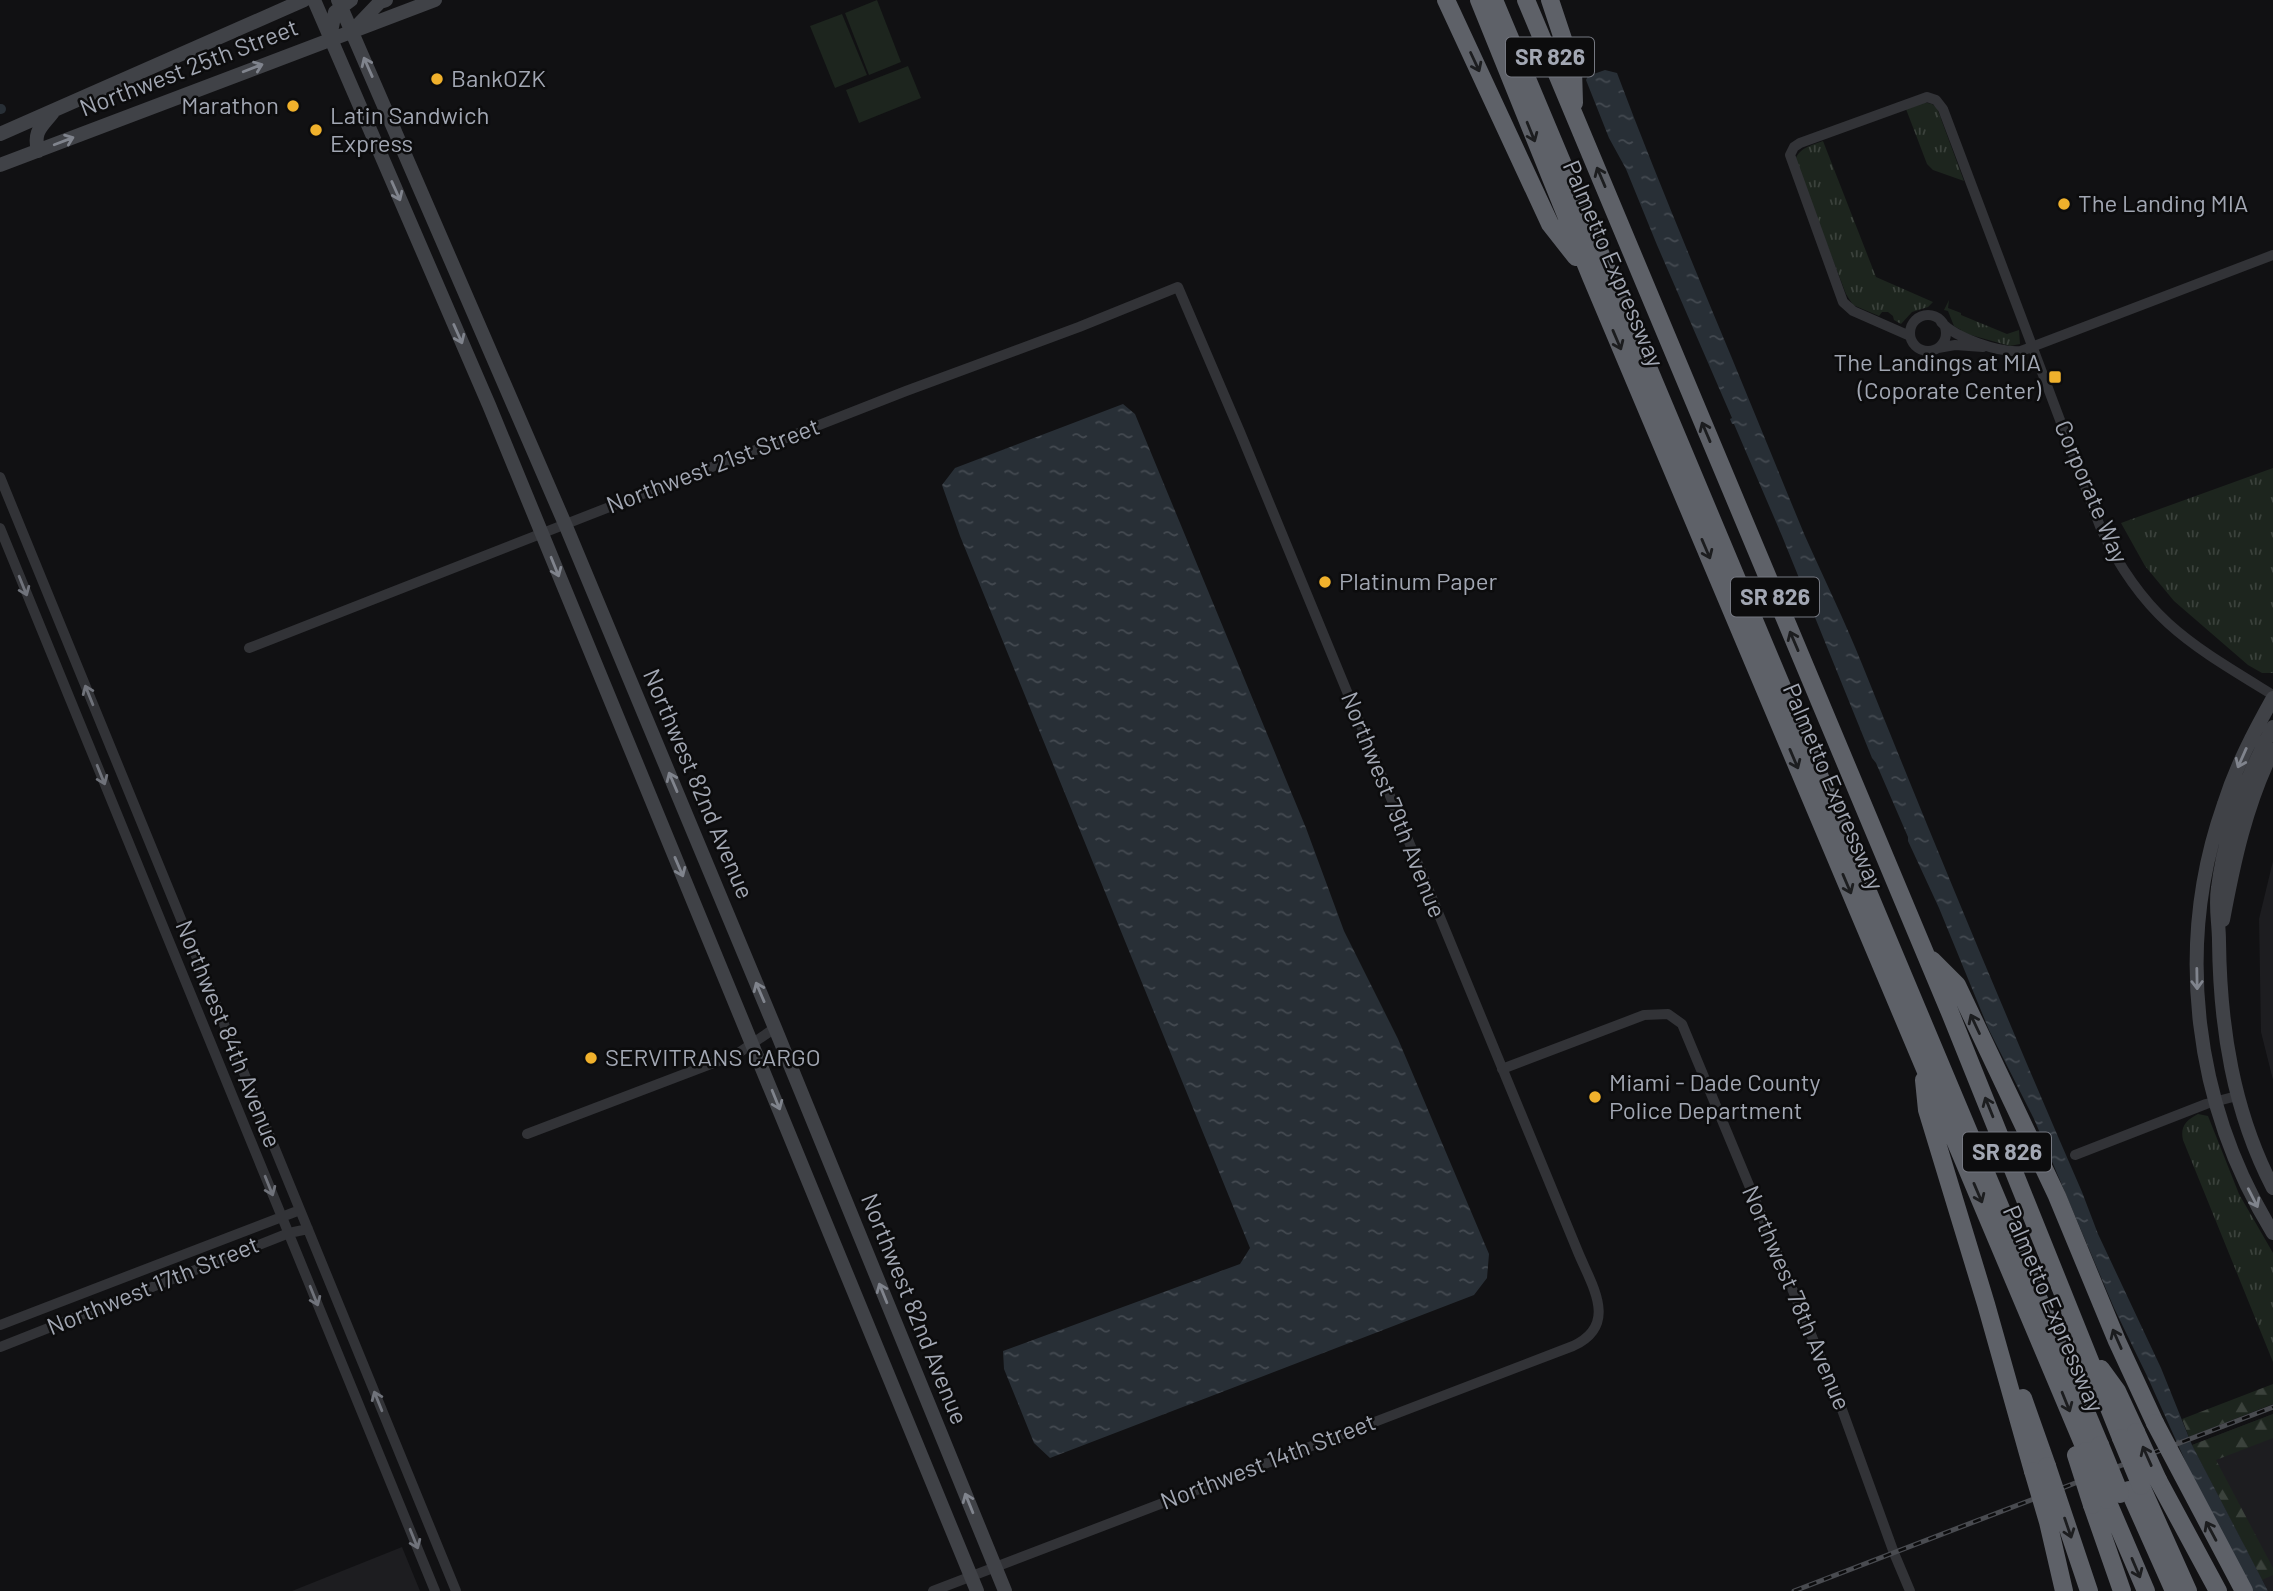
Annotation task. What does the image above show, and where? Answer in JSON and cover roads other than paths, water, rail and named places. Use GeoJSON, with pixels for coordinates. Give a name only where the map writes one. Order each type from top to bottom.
{"type":"FeatureCollection","features":[{"type":"Feature","properties":{"kind":"highway"},"geometry":{"type":"LineString","coordinates":[[1446,0],[1550,224],[1591,277]]}},
{"type":"Feature","properties":{"kind":"highway","name":"Palmetto Expressway"},"geometry":{"type":"LineString","coordinates":[[1479,0],[1591,277],[2077,1429],[2105,1444]]}},
{"type":"Feature","properties":{"kind":"highway"},"geometry":{"type":"LineString","coordinates":[[1494,0],[2105,1444]]}},
{"type":"Feature","properties":{"kind":"highway"},"geometry":{"type":"LineString","coordinates":[[1505,0],[1725,520],[2125,1492],[2161,1591]]}},
{"type":"Feature","properties":{"kind":"highway","name":"Palmetto Expressway"},"geometry":{"type":"LineString","coordinates":[[1526,0],[1925,953],[2088,1352],[2105,1444],[2125,1492],[2188,1591]]}},
{"type":"Feature","properties":{"kind":"highway"},"geometry":{"type":"LineString","coordinates":[[1550,0],[1573,69],[1574,114]]}},
{"type":"Feature","properties":{"kind":"highway"},"geometry":{"type":"LineString","coordinates":[[1925,953],[1957,985],[2057,1196],[2117,1341],[2155,1423],[2244,1591]]}},
{"type":"Feature","properties":{"kind":"highway"},"geometry":{"type":"LineString","coordinates":[[1922,1062],[1927,1110],[1986,1304],[2014,1370],[2040,1468],[2048,1522],[2064,1591]]}},
{"type":"Feature","properties":{"kind":"highway"},"geometry":{"type":"LineString","coordinates":[[2040,1468],[2089,1591]]}},
{"type":"Feature","properties":{"kind":"highway"},"geometry":{"type":"LineString","coordinates":[[2122,1591],[2125,1492]]}},
{"type":"Feature","properties":{"kind":"highway"},"geometry":{"type":"LineString","coordinates":[[2125,1492],[2174,1591]]}},
{"type":"Feature","properties":{"kind":"highway"},"geometry":{"type":"LineString","coordinates":[[2125,1492],[2218,1591]]}},
{"type":"Feature","properties":{"kind":"highway","name":"Palmetto Expressway"},"geometry":{"type":"LineString","coordinates":[[2125,1492],[2146,1591]]}},
{"type":"Feature","properties":{"kind":"street","name":"Northwest 25th Street"},"geometry":{"type":"LineString","coordinates":[[0,134],[304,0]]}},
{"type":"Feature","properties":{"kind":"street","name":"Northwest 82nd Avenue"},"geometry":{"type":"LineString","coordinates":[[314,0],[541,534],[976,1591]]}},
{"type":"Feature","properties":{"kind":"street"},"geometry":{"type":"LineString","coordinates":[[352,31],[380,2],[386,0]]}},
{"type":"Feature","properties":{"kind":"street","name":"Northwest 25th Street"},"geometry":{"type":"LineString","coordinates":[[0,165],[435,0]]}},
{"type":"Feature","properties":{"kind":"street"},"geometry":{"type":"LineString","coordinates":[[330,38],[332,20],[343,2]]}},
{"type":"Feature","properties":{"kind":"street","name":"Northwest 82nd Avenue"},"geometry":{"type":"LineString","coordinates":[[343,2],[352,31],[565,524],[775,1028],[1005,1591]]}},
{"type":"Feature","properties":{"kind":"street","name":"Corporate Way"},"geometry":{"type":"LineString","coordinates":[[1910,336],[1853,311],[1843,302],[1790,155],[1794,147],[1800,144],[1921,98],[1932,97],[1943,109],[2101,528],[2134,587],[2178,633],[2273,696]]}},
{"type":"Feature","properties":{"kind":"street"},"geometry":{"type":"LineString","coordinates":[[38,150],[37,131],[54,110]]}},
{"type":"Feature","properties":{"kind":"street"},"geometry":{"type":"LineString","coordinates":[[1994,348],[1951,331],[1935,317],[1923,316],[1913,324],[1910,336],[1912,342],[1928,351],[1955,345],[2012,352],[2034,347],[2273,255]]}},
{"type":"Feature","properties":{"kind":"street"},"geometry":{"type":"LineString","coordinates":[[430,271],[452,263]]}},
{"type":"Feature","properties":{"kind":"street","name":"Northwest 21st Street"},"geometry":{"type":"LineString","coordinates":[[249,648],[906,391],[1178,288]]}},
{"type":"Feature","properties":{"kind":"street","name":"Northwest 79th Avenue"},"geometry":{"type":"LineString","coordinates":[[1178,288],[1595,1295],[1599,1307],[1598,1325]]}},
{"type":"Feature","properties":{"kind":"street"},"geometry":{"type":"LineString","coordinates":[[1938,348],[1945,335],[1941,322]]}},
{"type":"Feature","properties":{"kind":"street","name":"Northwest 84th Avenue"},"geometry":{"type":"LineString","coordinates":[[0,477],[456,1591]]}},
{"type":"Feature","properties":{"kind":"street","name":"Northwest 84th Avenue"},"geometry":{"type":"LineString","coordinates":[[0,528],[435,1591]]}},
{"type":"Feature","properties":{"kind":"street"},"geometry":{"type":"LineString","coordinates":[[2273,696],[2230,787],[2214,836],[2203,888],[2197,941],[2197,993],[2203,1045],[2215,1102],[2240,1171],[2273,1233]]}},
{"type":"Feature","properties":{"kind":"street"},"geometry":{"type":"LineString","coordinates":[[2273,727],[2246,783],[2226,846],[2216,901],[2221,1006],[2228,1053],[2237,1096],[2273,1188]]}},
{"type":"Feature","properties":{"kind":"street"},"geometry":{"type":"LineString","coordinates":[[2219,939],[2241,833],[2256,787],[2273,750]]}},
{"type":"Feature","properties":{"kind":"street","name":"Northwest 78th Avenue"},"geometry":{"type":"LineString","coordinates":[[1502,1069],[1644,1015],[1668,1014],[1682,1024],[1840,1404],[1910,1591]]}},
{"type":"Feature","properties":{"kind":"street"},"geometry":{"type":"LineString","coordinates":[[527,1134],[737,1054],[775,1028]]}},
{"type":"Feature","properties":{"kind":"street"},"geometry":{"type":"LineString","coordinates":[[2075,1155],[2237,1096]]}},
{"type":"Feature","properties":{"kind":"street","name":"Northwest 17th Street"},"geometry":{"type":"LineString","coordinates":[[0,1325],[300,1210]]}},
{"type":"Feature","properties":{"kind":"street","name":"Northwest 17th Street"},"geometry":{"type":"LineString","coordinates":[[0,1347],[289,1233],[308,1228]]}},
{"type":"Feature","properties":{"kind":"street","name":"Northwest 14th Street"},"geometry":{"type":"LineString","coordinates":[[933,1591],[1573,1346],[1587,1339],[1598,1325]]}},
{"type":"Feature","properties":{"kind":"water"},"geometry":{"type":"Polygon","coordinates":[[[1605,70],[1617,73],[1805,536],[1855,648],[2098,1234],[2161,1368],[2192,1445],[2268,1591],[2248,1591],[2214,1525],[2114,1308],[2034,1119],[1989,1030],[1939,908],[1872,758],[1782,536],[1732,424],[1732,418],[1626,169],[1609,138],[1586,80],[1588,76],[1605,70]]]}},
{"type":"Feature","properties":{"kind":"water"},"geometry":{"type":"Polygon","coordinates":[[[1123,404],[1135,414],[1306,828],[1344,931],[1398,1039],[1489,1254],[1487,1278],[1474,1295],[1050,1458],[1034,1443],[1004,1369],[1003,1351],[1240,1264],[1250,1248],[960,536],[942,485],[955,468],[1123,404]]]}},
{"type":"Feature","properties":{"kind":"railway"},"geometry":{"type":"LineString","coordinates":[[1794,1591],[2273,1407]]}},
{"type":"Feature","properties":{"kind":"place","name":"BankOZK"},"geometry":{"type":"Point","coordinates":[437,79]}},
{"type":"Feature","properties":{"kind":"place","name":"Marathon"},"geometry":{"type":"Point","coordinates":[293,106]}},
{"type":"Feature","properties":{"kind":"place","name":"Latin Sandwich Express"},"geometry":{"type":"Point","coordinates":[316,130]}},
{"type":"Feature","properties":{"kind":"place","name":"The Landing MIA"},"geometry":{"type":"Point","coordinates":[2064,204]}},
{"type":"Feature","properties":{"kind":"place","name":"The Landings at MIA (Coporate Center)"},"geometry":{"type":"Point","coordinates":[2055,377]}},
{"type":"Feature","properties":{"kind":"place","name":"Platinum Paper"},"geometry":{"type":"Point","coordinates":[1325,582]}},
{"type":"Feature","properties":{"kind":"place","name":"SERVITRANS CARGO"},"geometry":{"type":"Point","coordinates":[591,1058]}},
{"type":"Feature","properties":{"kind":"place","name":"Miami - Dade County Police Department"},"geometry":{"type":"Point","coordinates":[1595,1097]}}]}
